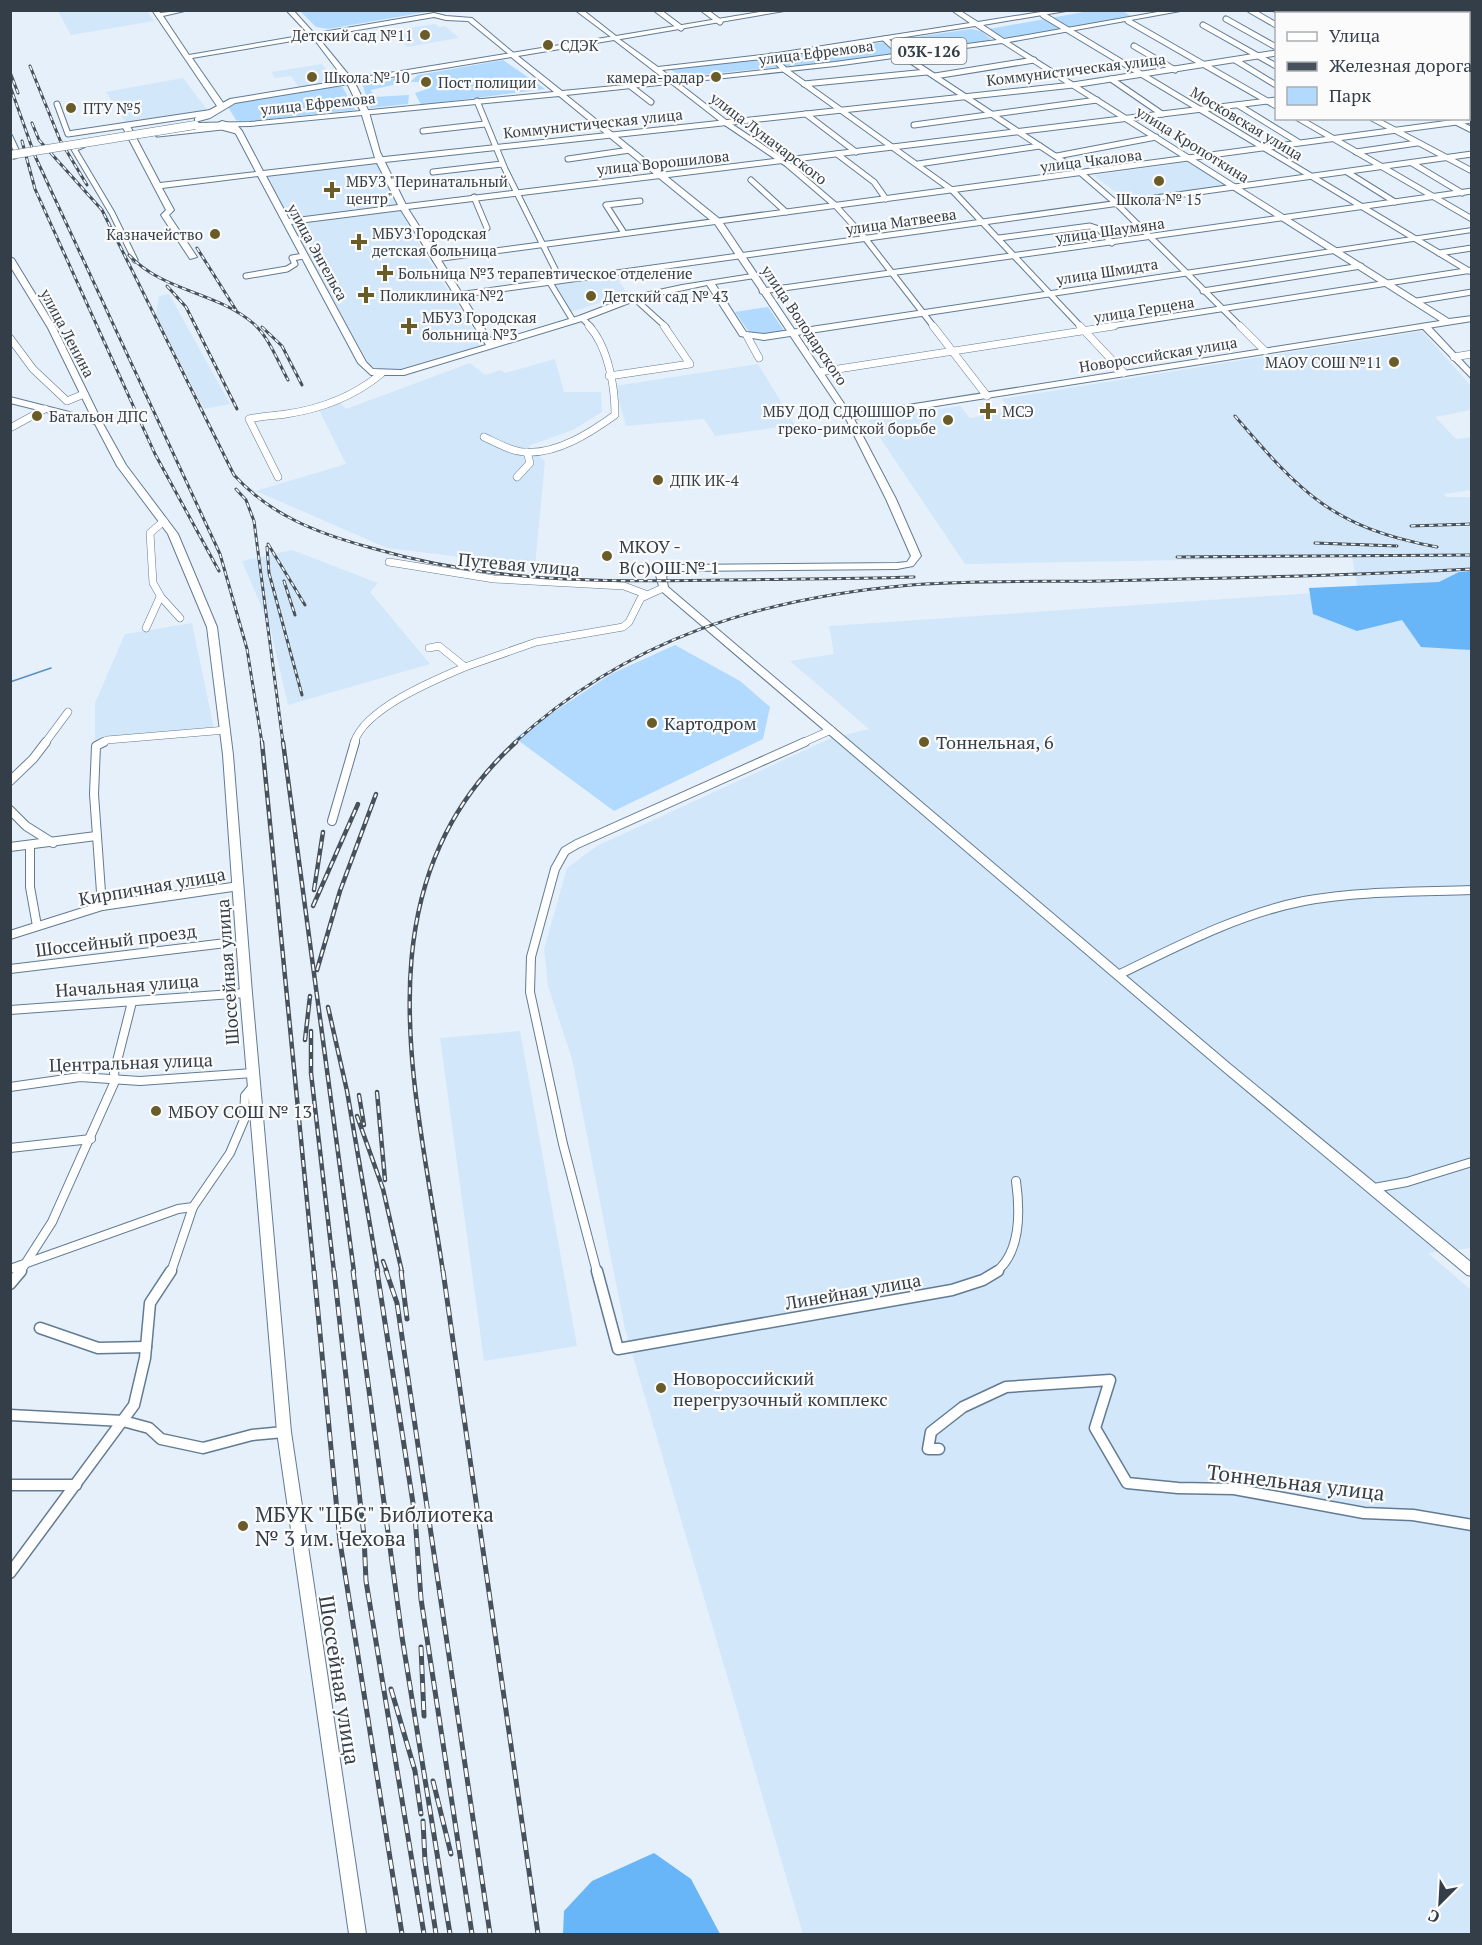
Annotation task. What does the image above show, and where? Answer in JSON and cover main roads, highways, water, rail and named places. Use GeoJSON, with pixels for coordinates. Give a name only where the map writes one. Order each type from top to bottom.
{"type":"FeatureCollection","features":[{"type":"Feature","properties":{"kind":"main road"},"geometry":{"type":"LineString","coordinates":[[186,10],[156,13],[236,122],[249,124]]}},
{"type":"Feature","properties":{"kind":"main road"},"geometry":{"type":"LineString","coordinates":[[289,10],[351,83],[365,112],[380,160],[403,207],[491,346],[582,318],[634,298],[709,282],[753,276]]}},
{"type":"Feature","properties":{"kind":"main road","name":"улица Луначарского"},"geometry":{"type":"LineString","coordinates":[[578,10],[672,81]]}},
{"type":"Feature","properties":{"kind":"main road","name":"улица Ефремова"},"geometry":{"type":"LineString","coordinates":[[12,155],[194,120],[210,116],[225,104],[787,10]]}},
{"type":"Feature","properties":{"kind":"main road","name":"улица Кропоткина"},"geometry":{"type":"LineString","coordinates":[[954,10],[1448,322]]}},
{"type":"Feature","properties":{"kind":"main road","name":"улица Ефремова"},"geometry":{"type":"LineString","coordinates":[[656,69],[771,56],[980,26],[1069,10]]}},
{"type":"Feature","properties":{"kind":"main road","name":"улица Ефремова"},"geometry":{"type":"LineString","coordinates":[[194,120],[249,124],[785,70],[1005,41],[1183,10]]}},
{"type":"Feature","properties":{"kind":"main road","name":"улица Володарского"},"geometry":{"type":"LineString","coordinates":[[313,36],[427,15],[466,17],[718,222],[790,333],[849,417],[914,549],[916,559],[904,565],[678,568],[662,575],[663,588],[1268,1103],[1472,1271]]}},
{"type":"Feature","properties":{"kind":"main road"},"geometry":{"type":"LineString","coordinates":[[187,57],[313,36]]}},
{"type":"Feature","properties":{"kind":"main road"},"geometry":{"type":"LineString","coordinates":[[222,123],[234,127],[239,133],[249,124]]}},
{"type":"Feature","properties":{"kind":"main road"},"geometry":{"type":"LineString","coordinates":[[126,126],[171,210],[165,215],[193,257]]}},
{"type":"Feature","properties":{"kind":"main road","name":"улица Энгельса"},"geometry":{"type":"LineString","coordinates":[[239,133],[366,370],[381,374],[401,373],[491,346]]}},
{"type":"Feature","properties":{"kind":"main road","name":"Коммунистическая улица"},"geometry":{"type":"LineString","coordinates":[[157,186],[261,172],[380,160]]}},
{"type":"Feature","properties":{"kind":"main road","name":"улица Ворошилова"},"geometry":{"type":"LineString","coordinates":[[285,222],[403,207]]}},
{"type":"Feature","properties":{"kind":"main road","name":"улица Шмидта"},"geometry":{"type":"LineString","coordinates":[[709,282],[737,327],[747,336],[764,337],[1472,230]]}},
{"type":"Feature","properties":{"kind":"main road","name":"улица Ленина"},"geometry":{"type":"LineString","coordinates":[[10,259],[52,328],[98,422]]}},
{"type":"Feature","properties":{"kind":"main road","name":"Новороссийская улица"},"geometry":{"type":"LineString","coordinates":[[849,417],[1472,318]]}},
{"type":"Feature","properties":{"kind":"main road"},"geometry":{"type":"LineString","coordinates":[[1425,326],[1470,374]]}},
{"type":"Feature","properties":{"kind":"main road"},"geometry":{"type":"LineString","coordinates":[[10,400],[98,422]]}},
{"type":"Feature","properties":{"kind":"main road","name":"Шоссейная улица"},"geometry":{"type":"LineString","coordinates":[[98,422],[122,466],[173,534],[212,627],[226,730],[253,1079],[284,1432],[358,1935]]}},
{"type":"Feature","properties":{"kind":"waterway"},"geometry":{"type":"LineString","coordinates":[[10,682],[51,668]]}},
{"type":"Feature","properties":{"kind":"railway"},"geometry":{"type":"LineString","coordinates":[[30,66],[60,140],[87,185]]}},
{"type":"Feature","properties":{"kind":"railway"},"geometry":{"type":"LineString","coordinates":[[10,72],[18,93]]}},
{"type":"Feature","properties":{"kind":"railway"},"geometry":{"type":"LineString","coordinates":[[10,86],[35,156],[220,554],[247,649],[262,743]]}},
{"type":"Feature","properties":{"kind":"railway"},"geometry":{"type":"LineString","coordinates":[[32,123],[39,140],[102,210],[234,475],[263,501],[295,521],[349,542],[413,559],[458,568],[544,578],[631,581],[914,577]]}},
{"type":"Feature","properties":{"kind":"railway"},"geometry":{"type":"LineString","coordinates":[[22,141],[35,189],[155,454],[219,571]]}},
{"type":"Feature","properties":{"kind":"railway"},"geometry":{"type":"LineString","coordinates":[[197,248],[236,310]]}},
{"type":"Feature","properties":{"kind":"railway"},"geometry":{"type":"LineString","coordinates":[[129,255],[158,277],[224,305],[240,313],[254,324],[269,344],[288,380]]}},
{"type":"Feature","properties":{"kind":"railway"},"geometry":{"type":"LineString","coordinates":[[167,286],[186,307],[237,409]]}},
{"type":"Feature","properties":{"kind":"railway"},"geometry":{"type":"LineString","coordinates":[[262,327],[282,346],[302,385]]}},
{"type":"Feature","properties":{"kind":"railway"},"geometry":{"type":"LineString","coordinates":[[1235,416],[1280,467],[1322,503],[1371,529],[1437,547]]}},
{"type":"Feature","properties":{"kind":"railway"},"geometry":{"type":"LineString","coordinates":[[236,489],[246,500],[254,521],[283,743]]}},
{"type":"Feature","properties":{"kind":"railway"},"geometry":{"type":"LineString","coordinates":[[1411,526],[1472,524]]}},
{"type":"Feature","properties":{"kind":"railway"},"geometry":{"type":"LineString","coordinates":[[1315,543],[1397,546]]}},
{"type":"Feature","properties":{"kind":"railway"},"geometry":{"type":"LineString","coordinates":[[268,544],[305,605]]}},
{"type":"Feature","properties":{"kind":"railway"},"geometry":{"type":"LineString","coordinates":[[267,547],[269,573],[302,695]]}},
{"type":"Feature","properties":{"kind":"railway"},"geometry":{"type":"LineString","coordinates":[[1177,557],[1472,555]]}},
{"type":"Feature","properties":{"kind":"railway"},"geometry":{"type":"LineString","coordinates":[[514,743],[557,707],[602,676],[649,651],[698,630],[749,613],[855,591],[935,583],[1101,581],[1472,569]]}},
{"type":"Feature","properties":{"kind":"railway"},"geometry":{"type":"LineString","coordinates":[[284,581],[295,615]]}},
{"type":"Feature","properties":{"kind":"railway"},"geometry":{"type":"LineString","coordinates":[[262,742],[314,1272]]}},
{"type":"Feature","properties":{"kind":"railway"},"geometry":{"type":"LineString","coordinates":[[283,742],[354,1272]]}},
{"type":"Feature","properties":{"kind":"railway"},"geometry":{"type":"LineString","coordinates":[[443,1272],[412,1062],[410,992],[416,925],[434,860],[466,799],[516,742]]}},
{"type":"Feature","properties":{"kind":"railway"},"geometry":{"type":"LineString","coordinates":[[317,970],[340,891],[376,794]]}},
{"type":"Feature","properties":{"kind":"railway"},"geometry":{"type":"LineString","coordinates":[[313,906],[358,804]]}},
{"type":"Feature","properties":{"kind":"railway"},"geometry":{"type":"LineString","coordinates":[[314,890],[323,832]]}},
{"type":"Feature","properties":{"kind":"railway"},"geometry":{"type":"LineString","coordinates":[[305,1040],[310,996]]}},
{"type":"Feature","properties":{"kind":"railway"},"geometry":{"type":"LineString","coordinates":[[328,1007],[347,1091],[378,1272]]}},
{"type":"Feature","properties":{"kind":"railway"},"geometry":{"type":"LineString","coordinates":[[311,1031],[311,1073],[334,1272]]}},
{"type":"Feature","properties":{"kind":"railway"},"geometry":{"type":"LineString","coordinates":[[377,1092],[385,1180]]}},
{"type":"Feature","properties":{"kind":"railway"},"geometry":{"type":"LineString","coordinates":[[359,1095],[364,1125]]}},
{"type":"Feature","properties":{"kind":"railway"},"geometry":{"type":"LineString","coordinates":[[357,1116],[383,1189],[402,1272]]}},
{"type":"Feature","properties":{"kind":"railway"},"geometry":{"type":"LineString","coordinates":[[383,1261],[387,1272]]}},
{"type":"Feature","properties":{"kind":"railway"},"geometry":{"type":"LineString","coordinates":[[314,1271],[340,1542],[402,1934]]}},
{"type":"Feature","properties":{"kind":"railway"},"geometry":{"type":"LineString","coordinates":[[334,1271],[364,1536],[366,1581],[424,1934]]}},
{"type":"Feature","properties":{"kind":"railway"},"geometry":{"type":"LineString","coordinates":[[353,1271],[402,1637],[450,1934]]}},
{"type":"Feature","properties":{"kind":"railway"},"geometry":{"type":"LineString","coordinates":[[377,1271],[415,1516],[421,1599],[472,1934]]}},
{"type":"Feature","properties":{"kind":"railway"},"geometry":{"type":"LineString","coordinates":[[386,1271],[397,1303],[490,1934]]}},
{"type":"Feature","properties":{"kind":"railway"},"geometry":{"type":"LineString","coordinates":[[401,1271],[407,1319]]}},
{"type":"Feature","properties":{"kind":"railway"},"geometry":{"type":"LineString","coordinates":[[443,1271],[538,1934]]}},
{"type":"Feature","properties":{"kind":"railway"},"geometry":{"type":"LineString","coordinates":[[421,1647],[424,1716]]}},
{"type":"Feature","properties":{"kind":"railway"},"geometry":{"type":"LineString","coordinates":[[391,1689],[415,1771],[421,1814]]}},
{"type":"Feature","properties":{"kind":"railway"},"geometry":{"type":"LineString","coordinates":[[433,1781],[451,1854]]}},
{"type":"Feature","properties":{"kind":"railway"},"geometry":{"type":"LineString","coordinates":[[423,1821],[425,1861],[436,1934]]}},
{"type":"Feature","properties":{"kind":"place","name":"Детский сад №11"},"geometry":{"type":"Point","coordinates":[425,35]}},
{"type":"Feature","properties":{"kind":"place","name":"СДЭК"},"geometry":{"type":"Point","coordinates":[548,45]}},
{"type":"Feature","properties":{"kind":"place","name":"Школа № 10"},"geometry":{"type":"Point","coordinates":[312,77]}},
{"type":"Feature","properties":{"kind":"place","name":"камера-радар"},"geometry":{"type":"Point","coordinates":[716,77]}},
{"type":"Feature","properties":{"kind":"place","name":"Пост полиции"},"geometry":{"type":"Point","coordinates":[426,82]}},
{"type":"Feature","properties":{"kind":"place","name":"ПТУ №5"},"geometry":{"type":"Point","coordinates":[71,108]}},
{"type":"Feature","properties":{"kind":"place","name":"Школа № 15"},"geometry":{"type":"Point","coordinates":[1159,181]}},
{"type":"Feature","properties":{"kind":"place","name":"МБУЗ \"Перинатальный центр\""},"geometry":{"type":"Point","coordinates":[332,190]}},
{"type":"Feature","properties":{"kind":"place","name":"Казначейство"},"geometry":{"type":"Point","coordinates":[215,234]}},
{"type":"Feature","properties":{"kind":"place","name":"МБУЗ Городская детская больница"},"geometry":{"type":"Point","coordinates":[359,242]}},
{"type":"Feature","properties":{"kind":"place","name":"Больница №3 терапевтическое отделение"},"geometry":{"type":"Point","coordinates":[385,273]}},
{"type":"Feature","properties":{"kind":"place","name":"Поликлиника №2"},"geometry":{"type":"Point","coordinates":[366,295]}},
{"type":"Feature","properties":{"kind":"place","name":"Детский сад № 43"},"geometry":{"type":"Point","coordinates":[591,296]}},
{"type":"Feature","properties":{"kind":"place","name":"МБУЗ Городская больница №3"},"geometry":{"type":"Point","coordinates":[409,326]}},
{"type":"Feature","properties":{"kind":"place","name":"МАОУ СОШ №11"},"geometry":{"type":"Point","coordinates":[1394,362]}},
{"type":"Feature","properties":{"kind":"place","name":"МСЭ"},"geometry":{"type":"Point","coordinates":[988,411]}},
{"type":"Feature","properties":{"kind":"place","name":"Батальон ДПС"},"geometry":{"type":"Point","coordinates":[37,416]}},
{"type":"Feature","properties":{"kind":"place","name":"МБУ ДОД СДЮШШОР по греко-римской борьбе"},"geometry":{"type":"Point","coordinates":[948,420]}},
{"type":"Feature","properties":{"kind":"place","name":"ДПК ИК-4"},"geometry":{"type":"Point","coordinates":[658,480]}},
{"type":"Feature","properties":{"kind":"place","name":"МКОУ - В(с)ОШ № 1"},"geometry":{"type":"Point","coordinates":[607,556]}},
{"type":"Feature","properties":{"kind":"place","name":"Картодром"},"geometry":{"type":"Point","coordinates":[652,723]}},
{"type":"Feature","properties":{"kind":"place","name":"Тоннельная, 6"},"geometry":{"type":"Point","coordinates":[924,742]}},
{"type":"Feature","properties":{"kind":"place","name":"МБОУ СОШ № 13"},"geometry":{"type":"Point","coordinates":[156,1111]}},
{"type":"Feature","properties":{"kind":"place","name":"Новороссийский перегрузочный комплекс"},"geometry":{"type":"Point","coordinates":[661,1388]}},
{"type":"Feature","properties":{"kind":"place","name":"МБУК \"ЦБС\" Библиотека № 3 им. Чехова"},"geometry":{"type":"Point","coordinates":[243,1526]}}]}
